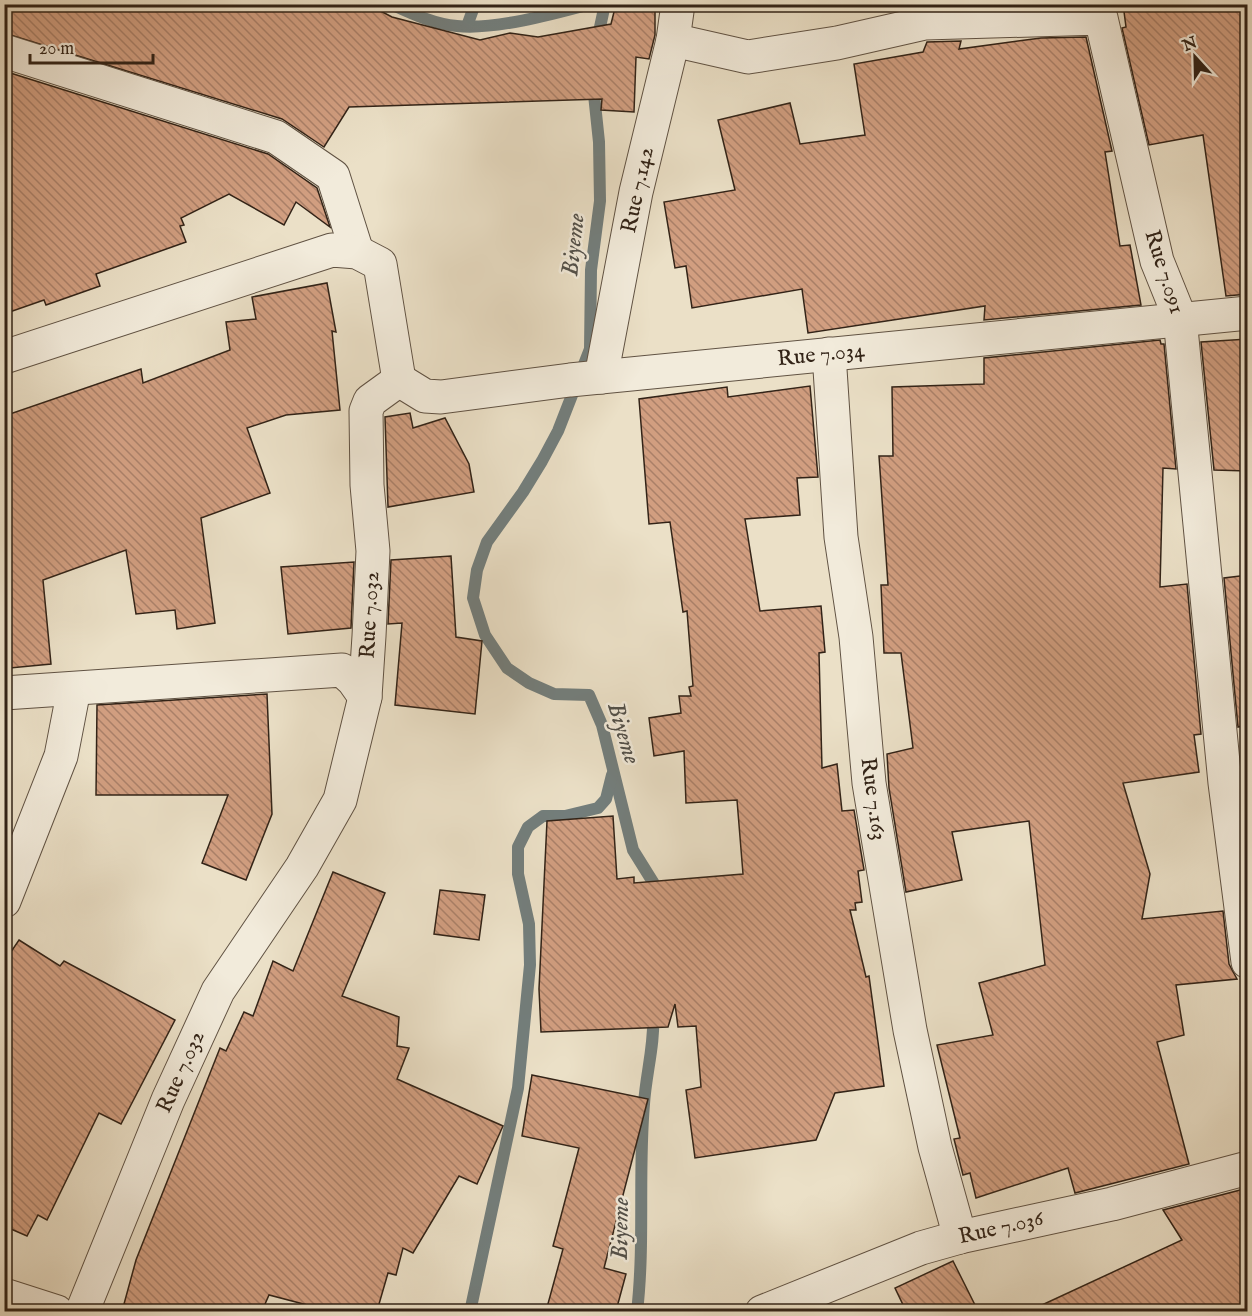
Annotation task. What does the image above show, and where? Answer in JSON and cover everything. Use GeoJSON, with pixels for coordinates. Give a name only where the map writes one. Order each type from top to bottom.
{"type":"FeatureCollection","features":[{"type":"Feature","properties":{"kind":"street","name":"Rue 7.142"},"geometry":{"type":"LineString","coordinates":[[601,377],[636,192],[673,40],[678,4]]}},
{"type":"Feature","properties":{"kind":"street","name":"Rue 7.091"},"geometry":{"type":"LineString","coordinates":[[673,40],[748,57],[837,43],[925,23],[1101,18],[1157,261],[1180,318],[1225,783],[1248,962]]}},
{"type":"Feature","properties":{"kind":"street"},"geometry":{"type":"LineString","coordinates":[[4,51],[276,137],[333,176],[357,252]]}},
{"type":"Feature","properties":{"kind":"street"},"geometry":{"type":"LineString","coordinates":[[4,357],[332,250],[357,252],[380,264],[399,380]]}},
{"type":"Feature","properties":{"kind":"street","name":"Rue 7.034"},"geometry":{"type":"LineString","coordinates":[[399,380],[425,396],[441,397],[601,377],[1248,313]]}},
{"type":"Feature","properties":{"kind":"street","name":"Rue 7.163"},"geometry":{"type":"LineString","coordinates":[[829,354],[841,537],[856,637],[869,783],[909,1030],[935,1147],[960,1237]]}},
{"type":"Feature","properties":{"kind":"street","name":"Rue 7.032"},"geometry":{"type":"LineString","coordinates":[[82,1311],[168,1100],[218,991],[302,867],[340,800],[364,697],[373,551],[367,484],[366,411],[370,401],[399,380]]}},
{"type":"Feature","properties":{"kind":"street"},"geometry":{"type":"LineString","coordinates":[[4,693],[342,670],[353,680],[364,697]]}},
{"type":"Feature","properties":{"kind":"street"},"geometry":{"type":"LineString","coordinates":[[4,901],[61,756],[74,689]]}},
{"type":"Feature","properties":{"kind":"street","name":"Rue 7.036"},"geometry":{"type":"LineString","coordinates":[[762,1311],[921,1248],[960,1237],[1112,1204],[1248,1168]]}},
{"type":"Feature","properties":{"kind":"street"},"geometry":{"type":"LineString","coordinates":[[4,1295],[57,1311]]}},
{"type":"Feature","properties":{"kind":"building"},"geometry":{"type":"Polygon","coordinates":[[[4,4],[369,5],[392,17],[480,40],[510,33],[538,37],[611,24],[616,4],[655,4],[655,35],[649,59],[636,57],[634,112],[601,110],[602,99],[349,107],[324,147],[282,119],[4,33],[4,4]]]}},
{"type":"Feature","properties":{"kind":"building"},"geometry":{"type":"Polygon","coordinates":[[[1123,4],[1248,4],[1248,294],[1226,296],[1203,135],[1149,145],[1122,28],[1126,27],[1123,4]]]}},
{"type":"Feature","properties":{"kind":"building"},"geometry":{"type":"Polygon","coordinates":[[[1086,37],[1112,151],[1105,152],[1120,246],[1130,245],[1141,305],[984,320],[985,306],[808,333],[802,289],[692,308],[686,266],[675,268],[664,202],[735,190],[718,120],[790,103],[800,144],[865,135],[854,64],[923,52],[927,42],[961,41],[959,49],[1041,38],[1086,37]]]}},
{"type":"Feature","properties":{"kind":"building"},"geometry":{"type":"Polygon","coordinates":[[[4,71],[268,154],[317,188],[330,227],[296,202],[284,225],[229,194],[181,218],[184,225],[180,226],[186,242],[96,274],[100,286],[46,305],[44,300],[4,314],[4,71]]]}},
{"type":"Feature","properties":{"kind":"building"},"geometry":{"type":"Polygon","coordinates":[[[327,283],[336,332],[332,331],[340,410],[286,415],[247,428],[270,493],[201,518],[215,623],[177,629],[175,610],[136,614],[126,550],[43,580],[51,664],[10,668],[4,602],[4,416],[141,369],[143,383],[230,350],[226,322],[256,319],[252,297],[327,283]]]}},
{"type":"Feature","properties":{"kind":"building"},"geometry":{"type":"Polygon","coordinates":[[[1248,339],[1248,471],[1214,470],[1201,342],[1248,339]]]}},
{"type":"Feature","properties":{"kind":"building"},"geometry":{"type":"Polygon","coordinates":[[[1160,340],[1161,344],[1164,344],[1176,469],[1163,468],[1160,587],[1187,584],[1201,734],[1194,735],[1199,772],[1123,783],[1150,874],[1142,919],[1223,911],[1229,964],[1237,979],[1176,985],[1184,1035],[1157,1042],[1189,1164],[1075,1193],[1068,1168],[976,1198],[970,1173],[963,1175],[954,1139],[960,1138],[937,1045],[993,1035],[979,983],[1045,965],[1029,821],[952,832],[962,880],[906,892],[889,788],[887,754],[913,748],[901,653],[884,653],[881,585],[888,585],[879,456],[893,456],[892,387],[984,384],[984,358],[1160,340]]]}},
{"type":"Feature","properties":{"kind":"building"},"geometry":{"type":"Polygon","coordinates":[[[810,386],[818,477],[797,478],[800,515],[745,519],[760,611],[821,606],[825,652],[819,653],[822,768],[837,764],[842,811],[854,810],[864,870],[858,871],[862,902],[855,903],[856,910],[850,910],[866,977],[869,976],[884,1086],[835,1093],[816,1140],[695,1158],[686,1090],[701,1087],[696,1026],[678,1027],[675,1004],[668,1027],[541,1032],[539,989],[547,821],[613,816],[617,879],[634,877],[634,883],[743,874],[737,800],[686,803],[684,751],[654,756],[649,718],[681,713],[679,696],[691,696],[689,687],[693,686],[687,611],[683,612],[670,522],[649,524],[639,399],[727,387],[728,397],[810,386]]]}},
{"type":"Feature","properties":{"kind":"building"},"geometry":{"type":"Polygon","coordinates":[[[410,413],[413,428],[445,418],[469,464],[474,492],[388,507],[385,417],[410,413]]]}},
{"type":"Feature","properties":{"kind":"building"},"geometry":{"type":"Polygon","coordinates":[[[451,556],[456,637],[482,641],[475,714],[395,705],[402,623],[388,624],[391,560],[451,556]]]}},
{"type":"Feature","properties":{"kind":"building"},"geometry":{"type":"Polygon","coordinates":[[[354,562],[351,628],[288,634],[281,567],[354,562]]]}},
{"type":"Feature","properties":{"kind":"building"},"geometry":{"type":"Polygon","coordinates":[[[1248,575],[1248,725],[1238,727],[1224,578],[1248,575]]]}},
{"type":"Feature","properties":{"kind":"building"},"geometry":{"type":"Polygon","coordinates":[[[267,694],[272,814],[246,880],[202,863],[228,795],[96,795],[97,705],[267,694]]]}},
{"type":"Feature","properties":{"kind":"building"},"geometry":{"type":"Polygon","coordinates":[[[333,872],[385,893],[342,996],[399,1017],[397,1046],[409,1048],[397,1079],[503,1126],[477,1184],[459,1176],[413,1253],[403,1248],[396,1275],[388,1273],[377,1311],[330,1311],[269,1295],[262,1311],[153,1311],[124,1304],[136,1260],[220,1048],[226,1051],[244,1012],[253,1016],[273,961],[293,971],[333,872]]]}},
{"type":"Feature","properties":{"kind":"building"},"geometry":{"type":"Polygon","coordinates":[[[440,890],[485,895],[479,940],[434,934],[440,890]]]}},
{"type":"Feature","properties":{"kind":"building"},"geometry":{"type":"Polygon","coordinates":[[[19,940],[60,966],[64,961],[175,1020],[121,1124],[99,1113],[47,1220],[38,1215],[27,1236],[4,1226],[4,962],[19,940]]]}},
{"type":"Feature","properties":{"kind":"building"},"geometry":{"type":"Polygon","coordinates":[[[532,1075],[648,1099],[604,1268],[626,1274],[616,1311],[546,1311],[563,1249],[553,1246],[579,1148],[522,1136],[532,1075]]]}},
{"type":"Feature","properties":{"kind":"building"},"geometry":{"type":"Polygon","coordinates":[[[1248,1188],[1248,1311],[1029,1311],[1182,1240],[1163,1210],[1248,1188]]]}},
{"type":"Feature","properties":{"kind":"building"},"geometry":{"type":"Polygon","coordinates":[[[953,1261],[978,1311],[906,1311],[895,1288],[953,1261]]]}},
{"type":"Feature","properties":{"kind":"waterway"},"geometry":{"type":"LineString","coordinates":[[391,4],[440,23],[472,27],[524,20],[590,4]]}},
{"type":"Feature","properties":{"kind":"waterway"},"geometry":{"type":"LineString","coordinates":[[467,26],[475,4]]}},
{"type":"Feature","properties":{"kind":"waterway","name":"Biyeme"},"geometry":{"type":"LineString","coordinates":[[597,41],[605,4]]}},
{"type":"Feature","properties":{"kind":"waterway","name":"Biyeme"},"geometry":{"type":"LineString","coordinates":[[593,85],[599,142],[600,201],[591,270],[590,349],[558,431],[542,461],[487,542],[477,570],[473,598],[485,635],[507,668],[529,683],[554,694],[589,695],[602,725],[633,850],[661,895]]}},
{"type":"Feature","properties":{"kind":"waterway"},"geometry":{"type":"LineString","coordinates":[[470,1312],[518,1088],[530,965],[529,924],[518,874],[518,847],[528,827],[543,816],[565,816],[598,808],[606,799],[612,775]]}},
{"type":"Feature","properties":{"kind":"waterway","name":"Biyeme"},"geometry":{"type":"LineString","coordinates":[[637,1312],[641,1260],[642,1130],[653,1036],[653,1013]]}}]}
